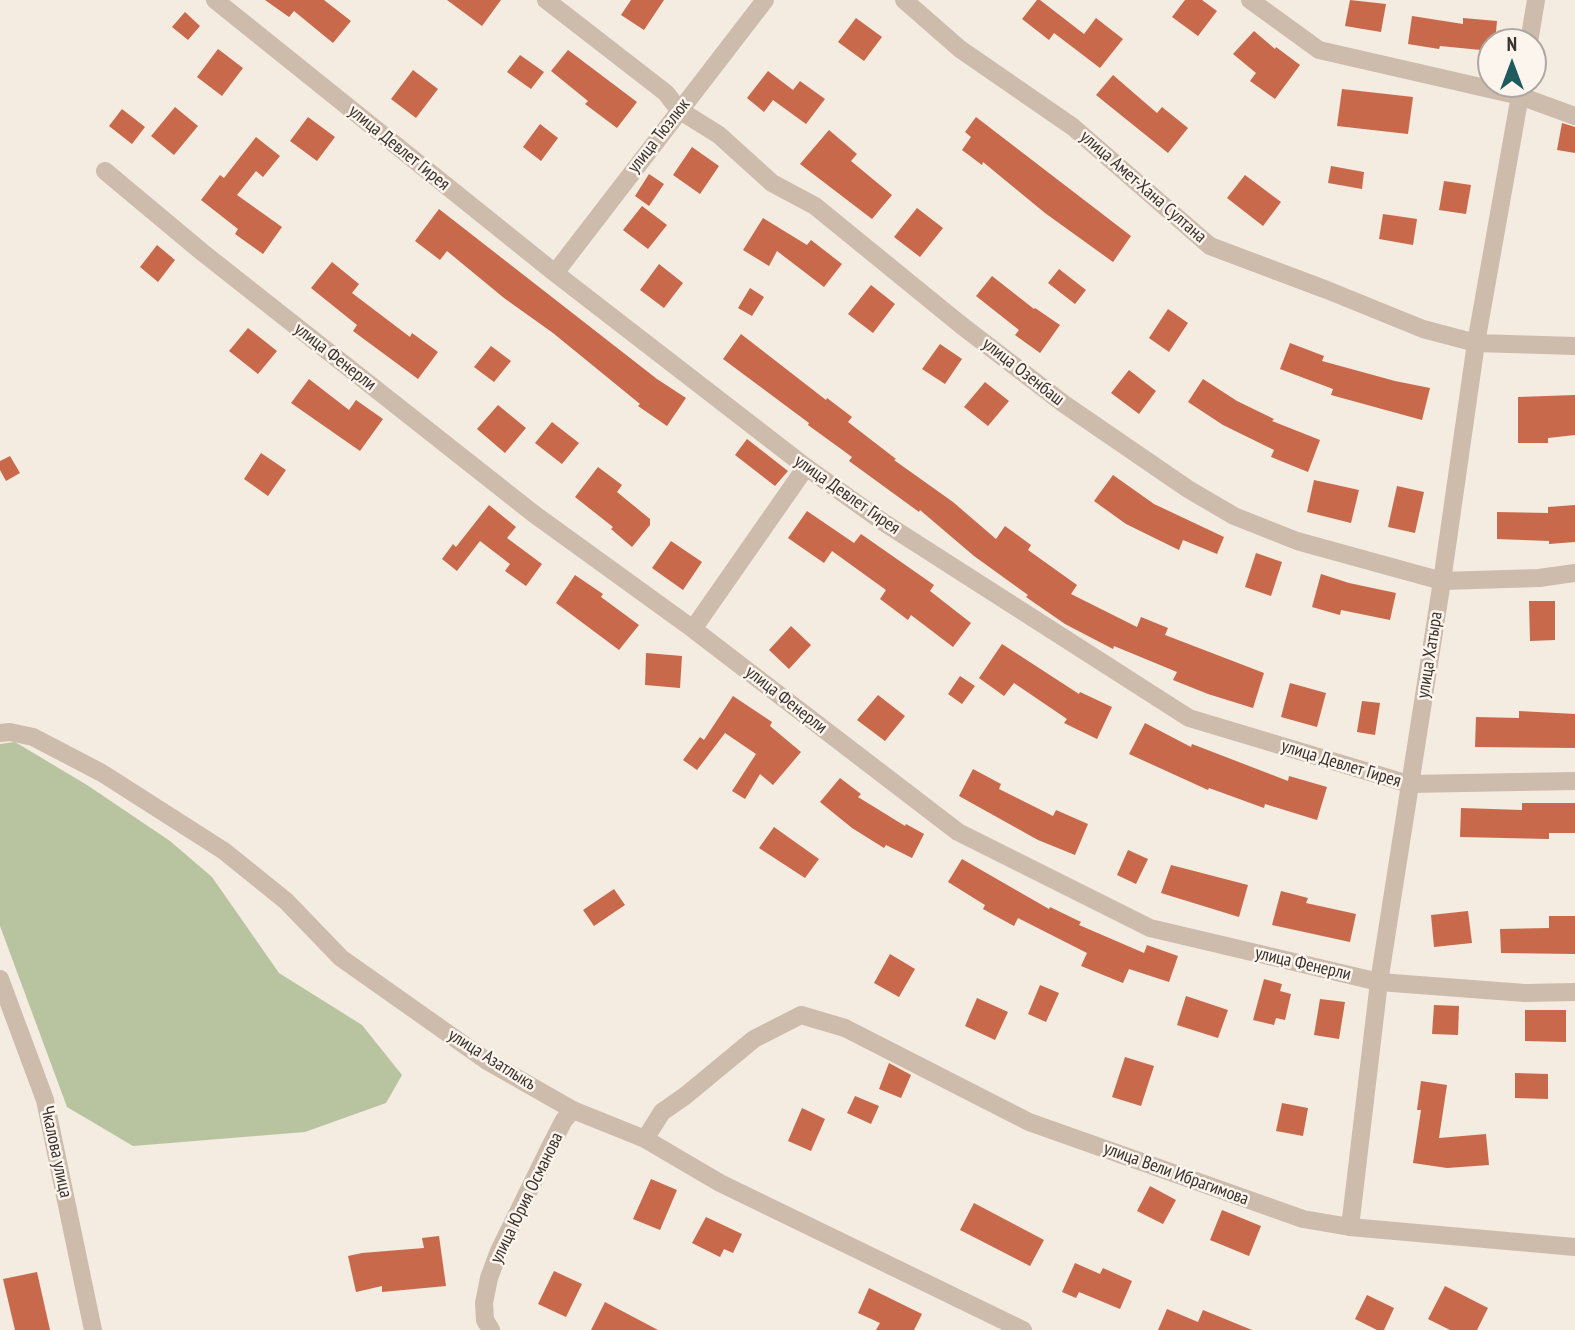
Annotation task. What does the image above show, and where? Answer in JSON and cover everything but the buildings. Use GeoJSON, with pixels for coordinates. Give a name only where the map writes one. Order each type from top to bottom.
{"type":"FeatureCollection","features":[{"type":"Feature","properties":{"kind":"street","name":"улица Девлет Гирея"},"geometry":{"type":"LineString","coordinates":[[215,0],[555,273],[806,467],[883,522],[1189,718],[1409,784],[1575,781]]}},
{"type":"Feature","properties":{"kind":"street","name":"улица Озенбаш"},"geometry":{"type":"LineString","coordinates":[[546,0],[666,93],[679,110],[719,135],[772,183],[815,206],[961,325],[1064,404],[1188,489],[1234,516],[1297,541],[1442,581],[1539,578],[1575,573]]}},
{"type":"Feature","properties":{"kind":"street","name":"улица Тюзлюк"},"geometry":{"type":"LineString","coordinates":[[555,273],[765,0]]}},
{"type":"Feature","properties":{"kind":"street","name":"улица Амет-Хана Султана"},"geometry":{"type":"LineString","coordinates":[[904,0],[960,48],[1073,127],[1210,246],[1423,329],[1476,343],[1575,346]]}},
{"type":"Feature","properties":{"kind":"street"},"geometry":{"type":"LineString","coordinates":[[1251,0],[1319,50],[1477,81]]}},
{"type":"Feature","properties":{"kind":"street"},"geometry":{"type":"LineString","coordinates":[[1531,28],[1536,0]]}},
{"type":"Feature","properties":{"kind":"street","name":"улица Хатыра"},"geometry":{"type":"LineString","coordinates":[[1350,1227],[1378,982],[1442,581],[1476,343],[1520,98]]}},
{"type":"Feature","properties":{"kind":"street"},"geometry":{"type":"LineString","coordinates":[[1538,98],[1575,116]]}},
{"type":"Feature","properties":{"kind":"street","name":"улица Фенерли"},"geometry":{"type":"LineString","coordinates":[[105,171],[202,252],[534,514],[693,629],[958,832],[1150,928],[1378,982],[1525,993],[1575,992]]}},
{"type":"Feature","properties":{"kind":"street"},"geometry":{"type":"LineString","coordinates":[[693,629],[806,467]]}},
{"type":"Feature","properties":{"kind":"street","name":"улица Азатлыкъ"},"geometry":{"type":"LineString","coordinates":[[0,733],[10,732],[33,737],[102,774],[224,851],[286,901],[341,958],[487,1061],[573,1110],[645,1139],[720,1183],[1023,1330]]}},
{"type":"Feature","properties":{"kind":"street","name":"Чкалова улица"},"geometry":{"type":"LineString","coordinates":[[0,979],[45,1100],[93,1330]]}},
{"type":"Feature","properties":{"kind":"street","name":"улица Вели Ибрагимова"},"geometry":{"type":"LineString","coordinates":[[645,1139],[662,1112],[754,1039],[801,1016],[845,1028],[1029,1122],[1303,1219],[1350,1227],[1575,1247]]}},
{"type":"Feature","properties":{"kind":"street","name":"улица Юрия Османова"},"geometry":{"type":"LineString","coordinates":[[491,1330],[485,1320],[484,1303],[496,1260],[550,1147],[564,1120],[573,1110]]}},
{"type":"Feature","properties":{"kind":"green space"},"geometry":{"type":"Polygon","coordinates":[[[15,742],[87,785],[170,841],[212,877],[279,973],[362,1025],[402,1075],[386,1103],[305,1132],[133,1146],[67,1107],[0,926],[0,744],[15,742]]]}}]}
